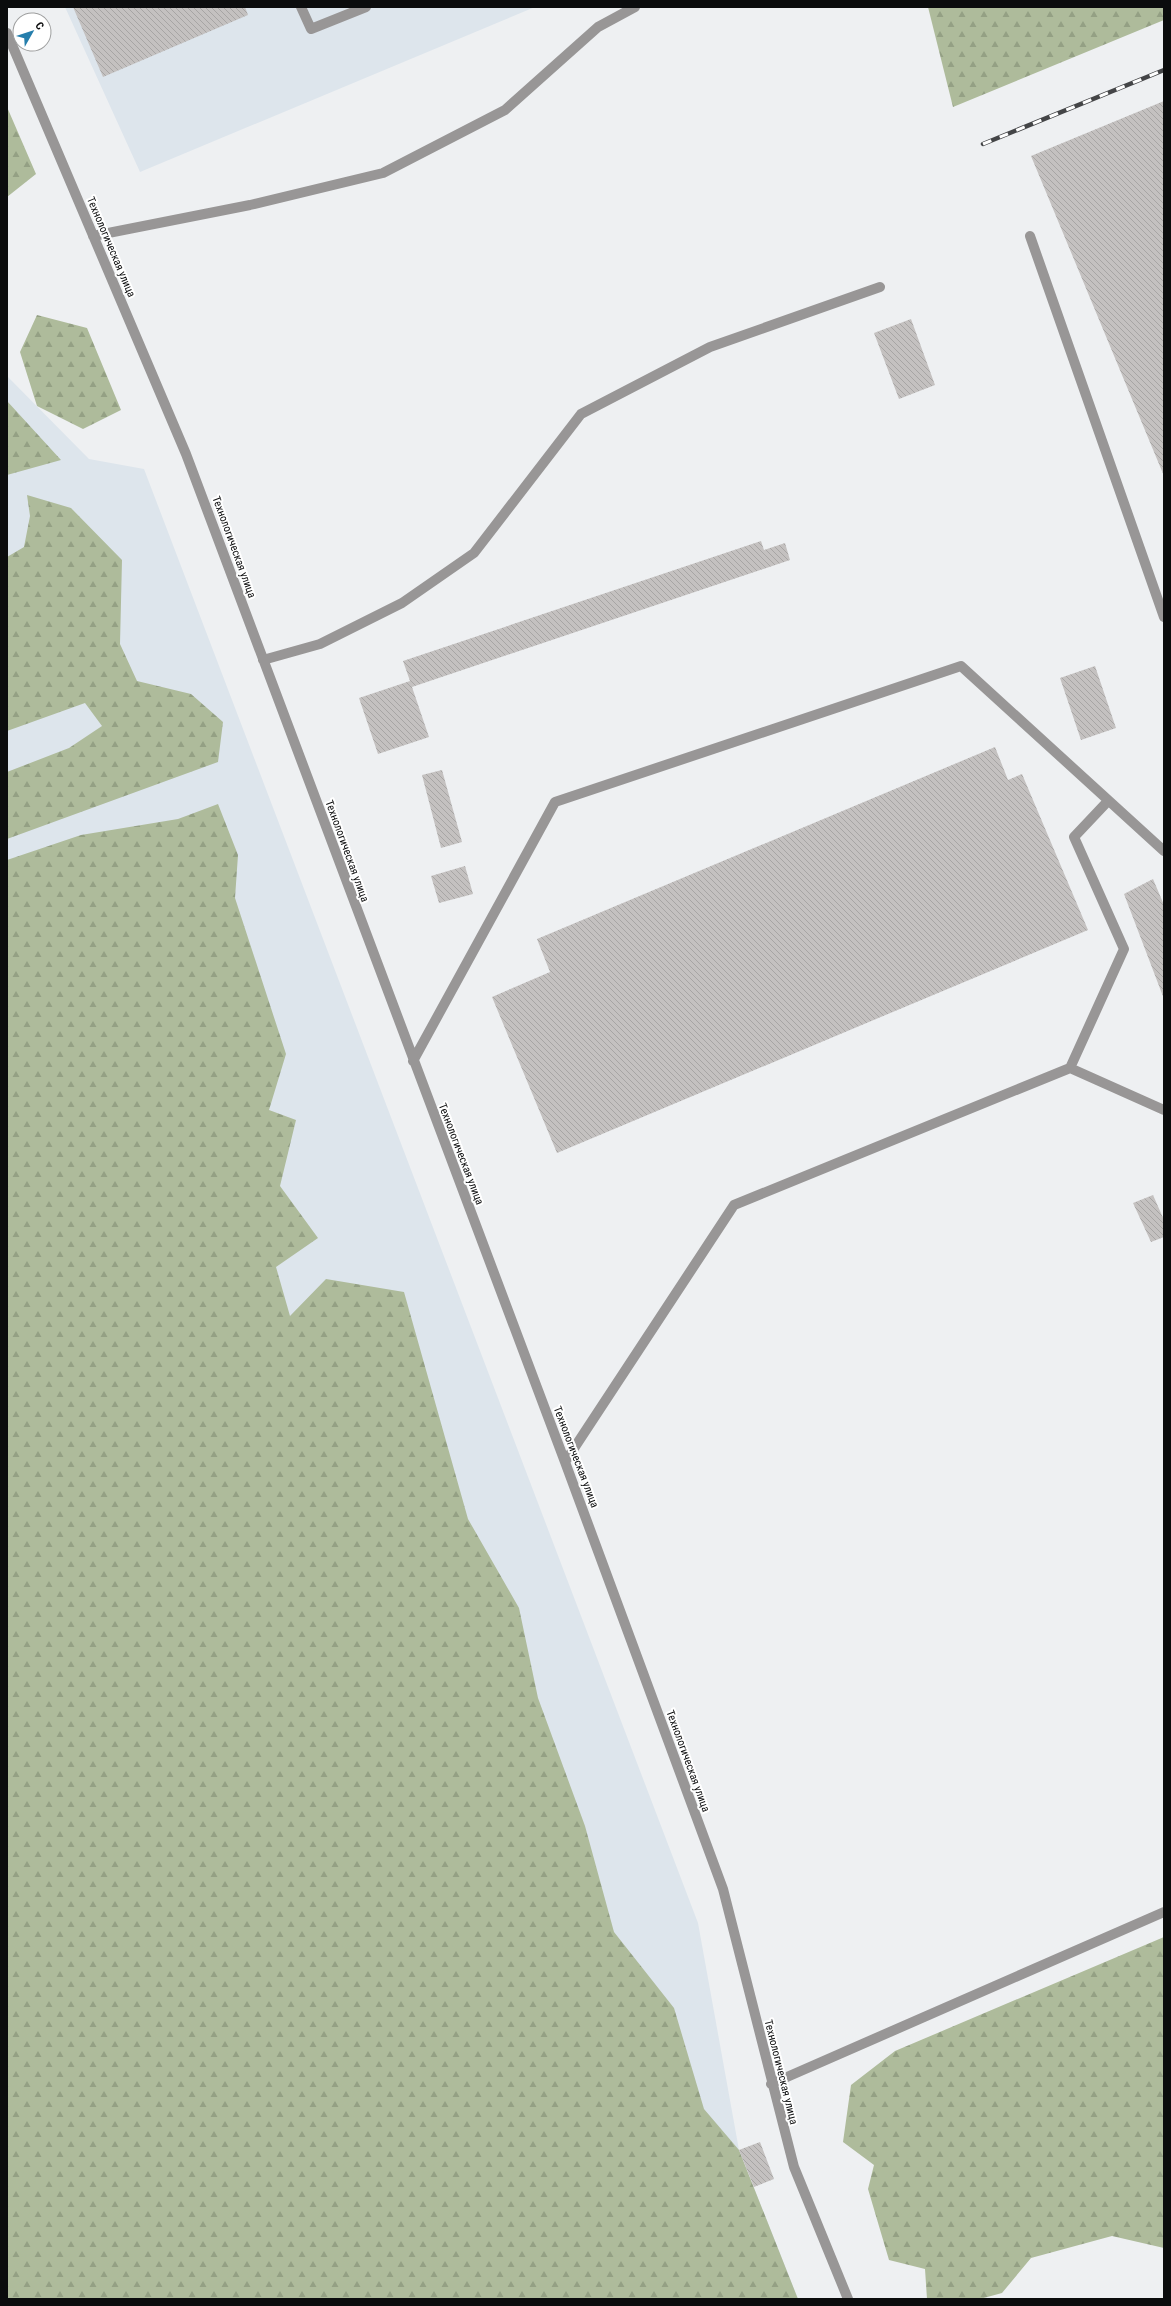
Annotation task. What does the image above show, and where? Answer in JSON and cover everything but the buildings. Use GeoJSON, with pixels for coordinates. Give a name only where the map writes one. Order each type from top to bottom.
{"type":"FeatureCollection","features":[{"type":"Feature","properties":{"kind":"street"},"geometry":{"type":"LineString","coordinates":[[301,7],[311,29],[366,7]]}},
{"type":"Feature","properties":{"kind":"street"},"geometry":{"type":"LineString","coordinates":[[93,236],[250,206],[383,173],[505,110],[598,27],[635,7]]}},
{"type":"Feature","properties":{"kind":"street","name":"Технологическая улица"},"geometry":{"type":"LineString","coordinates":[[7,33],[186,454],[565,1462],[723,1889],[771,2084],[794,2167],[848,2299]]}},
{"type":"Feature","properties":{"kind":"street"},"geometry":{"type":"LineString","coordinates":[[1030,236],[1164,617]]}},
{"type":"Feature","properties":{"kind":"street"},"geometry":{"type":"LineString","coordinates":[[263,660],[320,644],[402,604],[474,553],[580,414],[710,347],[880,287]]}},
{"type":"Feature","properties":{"kind":"street"},"geometry":{"type":"LineString","coordinates":[[413,1061],[555,802],[961,666],[1164,851]]}},
{"type":"Feature","properties":{"kind":"street"},"geometry":{"type":"LineString","coordinates":[[565,1462],[734,1205],[1070,1068],[1124,949],[1074,837],[1108,801]]}},
{"type":"Feature","properties":{"kind":"street"},"geometry":{"type":"LineString","coordinates":[[1070,1068],[1164,1110]]}},
{"type":"Feature","properties":{"kind":"street"},"geometry":{"type":"LineString","coordinates":[[771,2084],[1164,1912]]}},
{"type":"Feature","properties":{"kind":"shaded area"},"geometry":{"type":"Polygon","coordinates":[[[65,7],[535,7],[140,172],[65,7]]]}},
{"type":"Feature","properties":{"kind":"shaded area"},"geometry":{"type":"Polygon","coordinates":[[[7,376],[89,459],[144,469],[698,1923],[739,2150],[798,2299],[7,2299],[7,376]]]}},
{"type":"Feature","properties":{"kind":"green space"},"geometry":{"type":"Polygon","coordinates":[[[928,7],[1164,7],[1164,20],[953,107],[928,7]]]}},
{"type":"Feature","properties":{"kind":"green space"},"geometry":{"type":"Polygon","coordinates":[[[7,107],[36,174],[7,197],[7,107]]]}},
{"type":"Feature","properties":{"kind":"green space"},"geometry":{"type":"Polygon","coordinates":[[[37,315],[87,328],[121,410],[83,429],[37,406],[20,352],[37,315]]]}},
{"type":"Feature","properties":{"kind":"green space"},"geometry":{"type":"Polygon","coordinates":[[[7,401],[61,460],[7,475],[7,401]]]}},
{"type":"Feature","properties":{"kind":"green space"},"geometry":{"type":"Polygon","coordinates":[[[27,495],[71,508],[122,560],[120,644],[137,681],[191,694],[223,722],[218,762],[7,839],[7,772],[69,748],[102,726],[85,703],[7,731],[7,557],[24,547],[30,516],[27,495]]]}},
{"type":"Feature","properties":{"kind":"green space"},"geometry":{"type":"Polygon","coordinates":[[[218,804],[238,855],[235,898],[286,1054],[269,1110],[296,1120],[280,1186],[318,1238],[276,1267],[290,1316],[326,1279],[404,1292],[468,1519],[519,1608],[538,1698],[585,1826],[614,1932],[674,2008],[704,2109],[739,2150],[798,2299],[7,2299],[7,860],[81,835],[178,819],[218,804]]]}},
{"type":"Feature","properties":{"kind":"green space"},"geometry":{"type":"Polygon","coordinates":[[[1164,1937],[1164,2248],[1112,2236],[1031,2258],[1002,2293],[980,2299],[927,2299],[925,2269],[889,2260],[868,2189],[874,2165],[843,2142],[851,2085],[895,2051],[1164,1937]]]}},
{"type":"Feature","properties":{"kind":"railway"},"geometry":{"type":"LineString","coordinates":[[983,144],[1164,70]]}}]}
